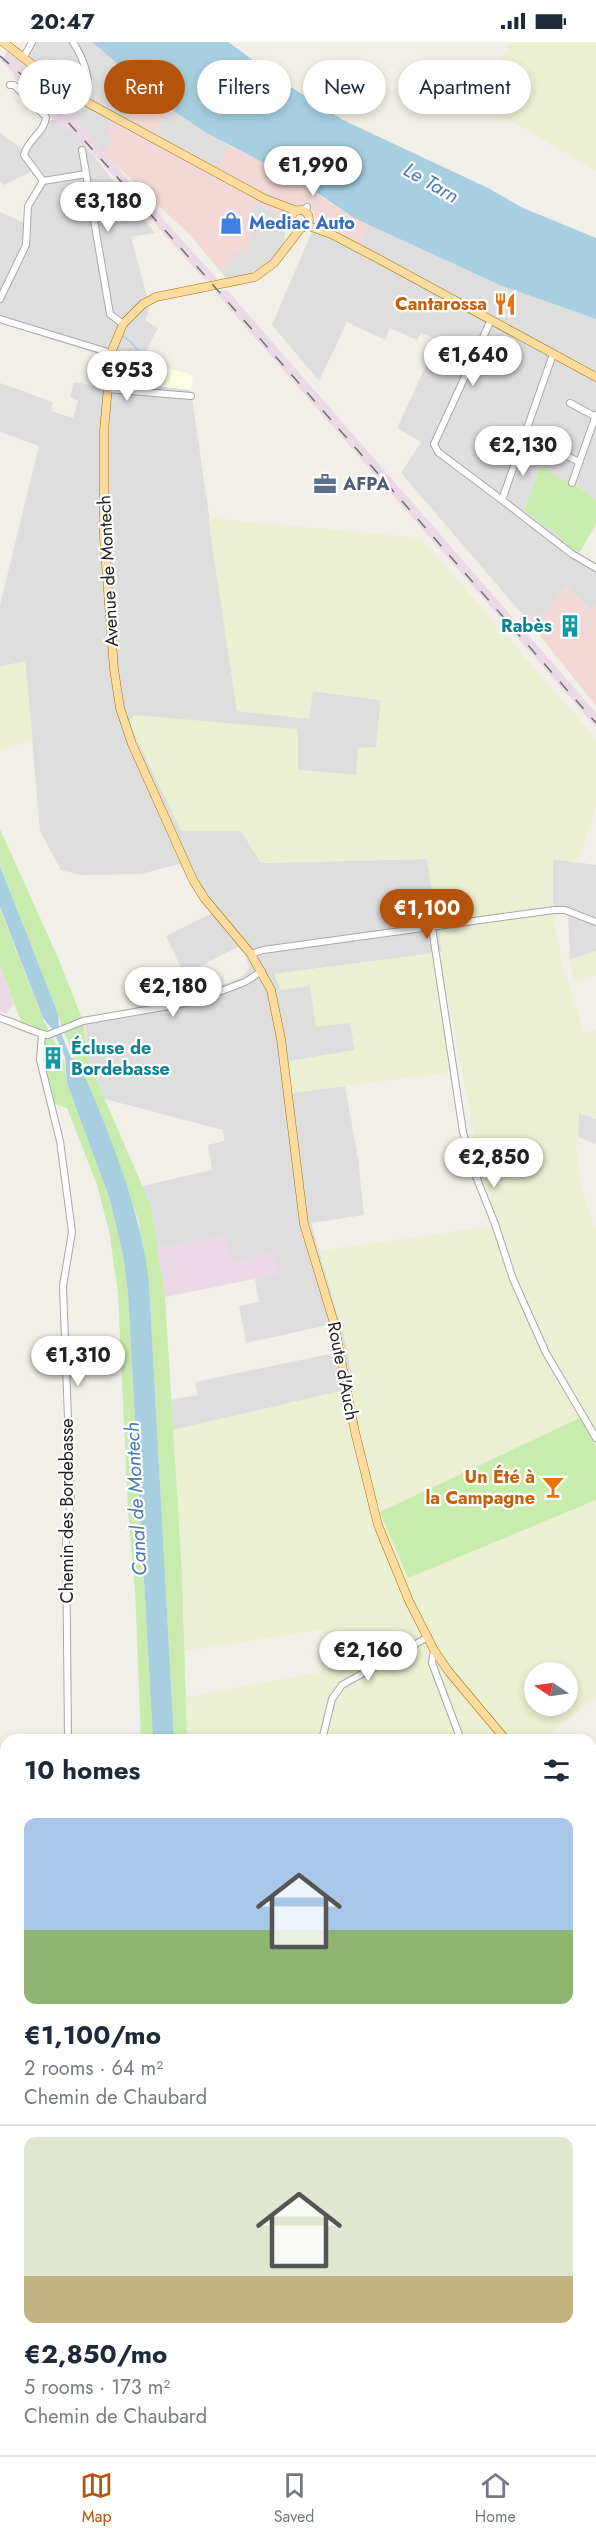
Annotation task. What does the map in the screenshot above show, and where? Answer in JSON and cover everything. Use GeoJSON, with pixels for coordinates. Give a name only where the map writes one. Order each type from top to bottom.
{"type":"FeatureCollection","features":[{"type":"Feature","properties":{"kind":"main road"},"geometry":{"type":"LineString","coordinates":[[3,42],[28,60]]}},
{"type":"Feature","properties":{"kind":"main road"},"geometry":{"type":"LineString","coordinates":[[92,105],[596,377]]}},
{"type":"Feature","properties":{"kind":"main road"},"geometry":{"type":"LineString","coordinates":[[265,199],[292,221]]}},
{"type":"Feature","properties":{"kind":"main road"},"geometry":{"type":"LineString","coordinates":[[292,221],[303,218]]}},
{"type":"Feature","properties":{"kind":"main road"},"geometry":{"type":"LineString","coordinates":[[292,221],[303,218]]}},
{"type":"Feature","properties":{"kind":"main road","name":"Avenue de Montech"},"geometry":{"type":"LineString","coordinates":[[262,971],[251,954],[205,899],[193,880],[132,744],[120,708],[114,669],[104,538],[103,475],[111,353],[123,324],[143,304],[156,297],[255,276],[274,263],[288,247],[303,218]]}},
{"type":"Feature","properties":{"kind":"main road"},"geometry":{"type":"LineString","coordinates":[[288,247],[292,221]]}},
{"type":"Feature","properties":{"kind":"main road","name":"Route d'Auch"},"geometry":{"type":"LineString","coordinates":[[262,971],[271,990],[280,1039],[306,1230],[334,1323],[366,1485],[392,1562],[434,1650],[449,1672],[501,1734]]}},
{"type":"Feature","properties":{"kind":"street"},"geometry":{"type":"LineString","coordinates":[[24,57],[32,42]]}},
{"type":"Feature","properties":{"kind":"street"},"geometry":{"type":"LineString","coordinates":[[73,42],[80,60]]}},
{"type":"Feature","properties":{"kind":"street"},"geometry":{"type":"LineString","coordinates":[[10,85],[14,85],[46,117],[45,124],[27,145],[24,155],[43,181]]}},
{"type":"Feature","properties":{"kind":"street"},"geometry":{"type":"LineString","coordinates":[[82,150],[110,314],[123,324]]}},
{"type":"Feature","properties":{"kind":"street"},"geometry":{"type":"LineString","coordinates":[[0,299],[26,245],[28,206],[43,181],[86,174]]}},
{"type":"Feature","properties":{"kind":"street"},"geometry":{"type":"LineString","coordinates":[[0,320],[111,353]]}},
{"type":"Feature","properties":{"kind":"street"},"geometry":{"type":"LineString","coordinates":[[491,320],[434,444],[438,452],[572,554],[596,568]]}},
{"type":"Feature","properties":{"kind":"street"},"geometry":{"type":"LineString","coordinates":[[502,500],[553,354]]}},
{"type":"Feature","properties":{"kind":"street"},"geometry":{"type":"LineString","coordinates":[[108,388],[190,396]]}},
{"type":"Feature","properties":{"kind":"street"},"geometry":{"type":"LineString","coordinates":[[570,403],[596,416],[572,483]]}},
{"type":"Feature","properties":{"kind":"street"},"geometry":{"type":"LineString","coordinates":[[553,449],[579,462]]}},
{"type":"Feature","properties":{"kind":"street"},"geometry":{"type":"LineString","coordinates":[[251,954],[263,950],[554,910],[565,910],[596,922]]}},
{"type":"Feature","properties":{"kind":"street"},"geometry":{"type":"LineString","coordinates":[[432,928],[463,1132],[475,1174],[513,1279],[546,1353],[596,1438]]}},
{"type":"Feature","properties":{"kind":"street"},"geometry":{"type":"LineString","coordinates":[[0,1018],[22,1024],[42,1034],[50,1034],[83,1021],[192,1002],[245,982],[262,971]]}},
{"type":"Feature","properties":{"kind":"street","name":"Chemin des Bordebasse"},"geometry":{"type":"LineString","coordinates":[[42,1034],[40,1060],[60,1142],[72,1232],[63,1286],[71,1499],[66,1536],[68,1734]]}},
{"type":"Feature","properties":{"kind":"street"},"geometry":{"type":"LineString","coordinates":[[323,1734],[332,1699],[342,1685],[428,1637]]}},
{"type":"Feature","properties":{"kind":"street"},"geometry":{"type":"LineString","coordinates":[[434,1650],[432,1664],[459,1734]]}},
{"type":"Feature","properties":{"kind":"shaded area"},"geometry":{"type":"Polygon","coordinates":[[[31,42],[92,42],[113,60],[104,60],[104,114],[116,114],[115,135],[104,154],[81,127],[76,114],[92,114],[92,60],[18,61],[8,53],[13,44],[25,52],[31,42]]]}},
{"type":"Feature","properties":{"kind":"shaded area"},"geometry":{"type":"Polygon","coordinates":[[[511,42],[596,42],[596,171],[500,114],[531,114],[531,60],[500,60],[511,42]]]}},
{"type":"Feature","properties":{"kind":"shaded area"},"geometry":{"type":"Polygon","coordinates":[[[7,52],[18,61],[18,82],[13,72],[1,61],[7,52]]]}},
{"type":"Feature","properties":{"kind":"shaded area"},"geometry":{"type":"Polygon","coordinates":[[[49,114],[76,114],[81,127],[218,280],[206,281],[73,131],[69,134],[49,114]]]}},
{"type":"Feature","properties":{"kind":"shaded area"},"geometry":{"type":"Polygon","coordinates":[[[116,114],[134,114],[130,121],[116,114]]]}},
{"type":"Feature","properties":{"kind":"shaded area"},"geometry":{"type":"Polygon","coordinates":[[[116,114],[130,121],[134,114],[166,114],[154,134],[217,167],[230,146],[283,172],[354,218],[370,225],[360,244],[317,220],[311,208],[305,205],[294,206],[286,220],[257,202],[246,225],[255,230],[245,254],[236,250],[222,273],[190,235],[104,154],[114,135],[107,131],[116,114]]]}},
{"type":"Feature","properties":{"kind":"shaded area"},"geometry":{"type":"Polygon","coordinates":[[[166,114],[179,114],[230,146],[217,168],[154,134],[166,114]]]}},
{"type":"Feature","properties":{"kind":"shaded area"},"geometry":{"type":"Polygon","coordinates":[[[55,119],[69,133],[73,130],[155,233],[131,237],[150,307],[145,320],[158,328],[143,357],[147,363],[127,357],[117,380],[154,383],[157,386],[191,390],[237,711],[313,691],[381,700],[376,748],[356,775],[297,770],[298,730],[241,831],[261,863],[427,859],[443,952],[275,974],[310,986],[350,1023],[355,1050],[289,1062],[292,1093],[345,1086],[358,1158],[364,1215],[311,1223],[344,1335],[354,1388],[173,1430],[171,1400],[197,1395],[195,1382],[334,1353],[328,1325],[246,1343],[239,1306],[259,1302],[255,1279],[278,1274],[231,1261],[225,1236],[157,1248],[151,1206],[142,1186],[212,1170],[208,1145],[224,1141],[223,1130],[105,1099],[90,1065],[84,1018],[196,997],[244,975],[249,969],[246,955],[238,947],[184,974],[166,936],[213,913],[179,864],[141,874],[81,875],[61,870],[40,831],[25,661],[0,667],[0,605],[39,446],[0,432],[0,383],[53,402],[51,411],[73,418],[78,401],[70,397],[74,382],[102,387],[103,356],[0,323],[0,212],[24,223],[29,197],[39,182],[31,172],[4,185],[0,182],[0,133],[21,148],[42,122],[55,119]]]}},
{"type":"Feature","properties":{"kind":"shaded area"},"geometry":{"type":"Polygon","coordinates":[[[256,202],[286,220],[284,243],[272,259],[261,268],[245,276],[227,279],[222,273],[227,262],[236,250],[245,254],[246,226],[256,202]]]}},
{"type":"Feature","properties":{"kind":"shaded area"},"geometry":{"type":"Polygon","coordinates":[[[317,220],[360,244],[370,225],[502,286],[596,319],[596,500],[581,489],[540,467],[524,511],[559,536],[571,549],[596,563],[596,604],[592,612],[566,586],[534,628],[401,473],[421,442],[397,428],[438,340],[421,333],[417,340],[390,328],[385,340],[347,322],[319,381],[272,325],[317,220]]]}},
{"type":"Feature","properties":{"kind":"shaded area"},"geometry":{"type":"Polygon","coordinates":[[[227,290],[596,713],[596,727],[215,292],[227,290]]]}},
{"type":"Feature","properties":{"kind":"shaded area"},"geometry":{"type":"Polygon","coordinates":[[[115,356],[127,357],[193,375],[191,390],[157,386],[154,383],[114,380],[115,356]]]}},
{"type":"Feature","properties":{"kind":"shaded area"},"geometry":{"type":"Polygon","coordinates":[[[208,518],[421,538],[596,739],[596,807],[577,863],[553,859],[552,907],[562,963],[584,1032],[596,1030],[596,1119],[579,1113],[576,1149],[583,1194],[596,1231],[596,1697],[578,1712],[578,1662],[524,1662],[524,1716],[573,1716],[550,1734],[187,1734],[186,1697],[321,1672],[324,1629],[184,1651],[173,1430],[354,1388],[344,1335],[319,1251],[499,1225],[482,1177],[449,1003],[440,1007],[451,1072],[291,1093],[289,1061],[355,1050],[350,1023],[316,1027],[310,986],[281,990],[274,974],[442,952],[427,859],[261,863],[241,831],[181,831],[129,722],[134,715],[298,729],[298,770],[356,775],[358,748],[376,747],[381,700],[313,691],[309,719],[237,711],[208,518]]]}},
{"type":"Feature","properties":{"kind":"shaded area"},"geometry":{"type":"Polygon","coordinates":[[[566,586],[591,612],[596,604],[596,706],[534,628],[566,586]]]}},
{"type":"Feature","properties":{"kind":"shaded area"},"geometry":{"type":"Polygon","coordinates":[[[25,661],[33,741],[0,750],[0,667],[25,661]]]}},
{"type":"Feature","properties":{"kind":"shaded area"},"geometry":{"type":"Polygon","coordinates":[[[553,859],[596,865],[596,951],[570,960],[568,914],[553,913],[553,859]]]}},
{"type":"Feature","properties":{"kind":"shaded area"},"geometry":{"type":"Polygon","coordinates":[[[596,951],[596,975],[573,982],[570,960],[596,951]]]}},
{"type":"Feature","properties":{"kind":"shaded area"},"geometry":{"type":"Polygon","coordinates":[[[0,965],[14,1004],[6,1013],[0,1011],[0,965]]]}},
{"type":"Feature","properties":{"kind":"shaded area"},"geometry":{"type":"Polygon","coordinates":[[[579,1112],[596,1119],[596,1144],[578,1137],[579,1112]]]}},
{"type":"Feature","properties":{"kind":"shaded area"},"geometry":{"type":"Polygon","coordinates":[[[226,1236],[231,1261],[275,1252],[278,1274],[165,1297],[157,1248],[226,1236]]]}},
{"type":"Feature","properties":{"kind":"green space"},"geometry":{"type":"Polygon","coordinates":[[[540,467],[581,489],[596,500],[596,524],[580,552],[571,549],[559,536],[524,511],[540,467]]]}},
{"type":"Feature","properties":{"kind":"green space"},"geometry":{"type":"Polygon","coordinates":[[[0,829],[59,960],[83,1021],[90,1065],[151,1206],[165,1297],[182,1575],[187,1734],[174,1734],[149,1283],[138,1219],[93,1094],[74,1057],[0,865],[0,829]]]}},
{"type":"Feature","properties":{"kind":"green space"},"geometry":{"type":"Polygon","coordinates":[[[0,909],[43,1019],[64,1061],[67,1083],[110,1200],[123,1255],[128,1294],[153,1734],[141,1734],[118,1293],[109,1231],[97,1185],[67,1108],[51,1103],[40,1060],[42,1034],[22,1024],[0,965],[0,909]]]}},
{"type":"Feature","properties":{"kind":"green space"},"geometry":{"type":"Polygon","coordinates":[[[580,1418],[596,1446],[596,1500],[408,1578],[380,1512],[580,1418]]]}},
{"type":"Feature","properties":{"kind":"water","name":"Le Tarn"},"geometry":{"type":"Polygon","coordinates":[[[92,42],[228,42],[253,60],[197,60],[197,114],[291,114],[291,87],[303,95],[303,114],[334,114],[488,188],[523,208],[596,238],[596,319],[502,286],[354,218],[306,185],[205,132],[178,114],[185,114],[185,60],[113,60],[92,42]]]}},
{"type":"Feature","properties":{"kind":"water"},"geometry":{"type":"Polygon","coordinates":[[[0,866],[58,1014],[59,1028],[71,1058],[74,1058],[89,1085],[115,1151],[143,1244],[149,1283],[174,1734],[153,1734],[128,1294],[123,1255],[110,1200],[67,1083],[65,1057],[53,1030],[43,1018],[0,907],[0,866]]]}},
{"type":"Feature","properties":{"kind":"waterway"},"geometry":{"type":"LineString","coordinates":[[123,336],[143,357]]}},
{"type":"Feature","properties":{"kind":"railway"},"geometry":{"type":"LineString","coordinates":[[0,56],[39,90],[179,246],[596,723]]}},
{"type":"Feature","properties":{"kind":"place","name":"Mediac Auto"},"geometry":{"type":"Point","coordinates":[231,223]}},
{"type":"Feature","properties":{"kind":"place","name":"Cantarossa"},"geometry":{"type":"Point","coordinates":[505,304]}},
{"type":"Feature","properties":{"kind":"place","name":"AFPA"},"geometry":{"type":"Point","coordinates":[325,484]}},
{"type":"Feature","properties":{"kind":"place","name":"Rabès"},"geometry":{"type":"Point","coordinates":[570,626]}},
{"type":"Feature","properties":{"kind":"place","name":"Écluse de Bordebasse"},"geometry":{"type":"Point","coordinates":[53,1058]}},
{"type":"Feature","properties":{"kind":"place","name":"Un Été à la Campagne"},"geometry":{"type":"Point","coordinates":[553,1487]}},
{"type":"Feature","properties":{"kind":"water label","name":"Canal de Montech"},"geometry":{"type":"Point","coordinates":[136,1499]}}]}
